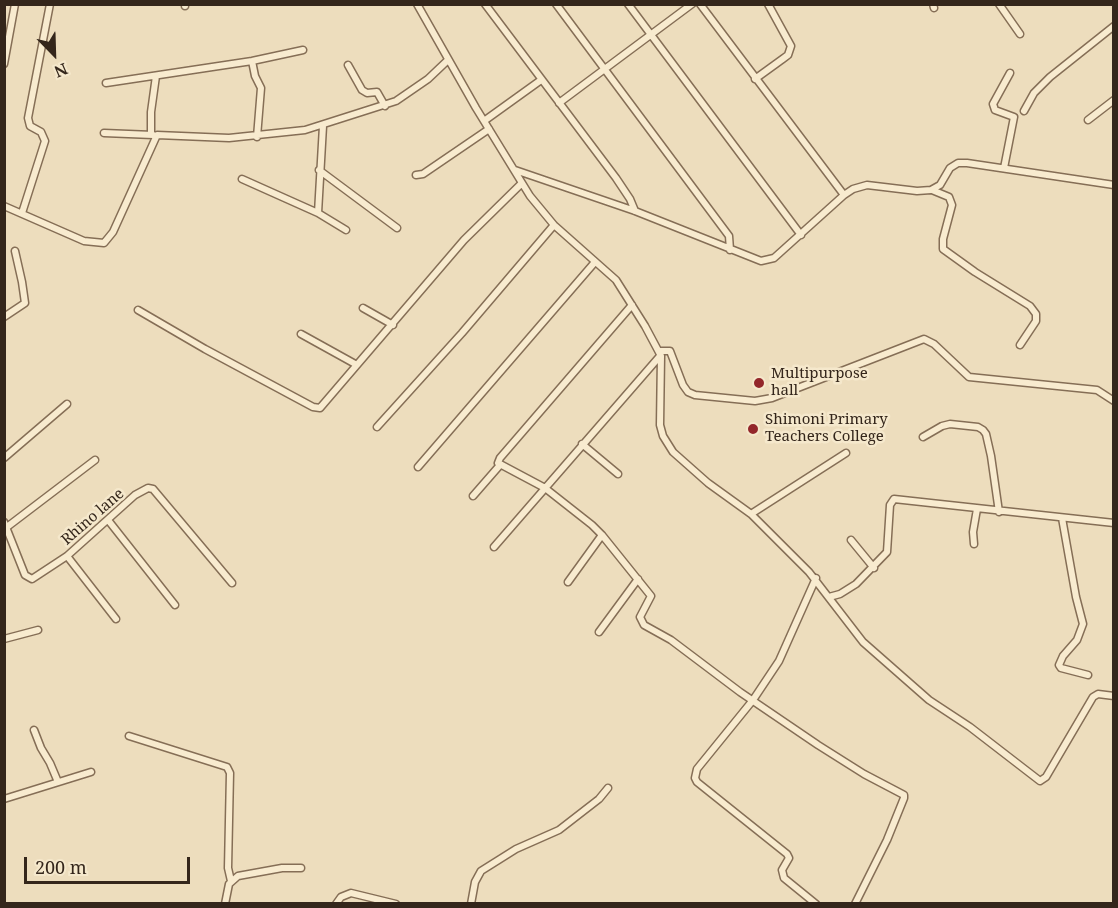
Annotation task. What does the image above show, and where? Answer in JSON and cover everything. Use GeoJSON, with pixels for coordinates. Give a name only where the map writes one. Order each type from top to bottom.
{"type":"FeatureCollection","features":[{"type":"Feature","properties":{"kind":"street"},"geometry":{"type":"LineString","coordinates":[[4,64],[15,4]]}},
{"type":"Feature","properties":{"kind":"street"},"geometry":{"type":"LineString","coordinates":[[22,213],[45,141],[41,132],[30,126],[28,118],[50,4]]}},
{"type":"Feature","properties":{"kind":"street"},"geometry":{"type":"LineString","coordinates":[[417,4],[530,196],[554,225],[616,280],[660,354],[660,425],[667,444],[692,471],[751,514],[816,578],[863,642],[921,693],[1040,781],[1046,777],[1093,697],[1098,694],[1113,696]]}},
{"type":"Feature","properties":{"kind":"street"},"geometry":{"type":"LineString","coordinates":[[484,4],[630,199],[635,212]]}},
{"type":"Feature","properties":{"kind":"street"},"geometry":{"type":"LineString","coordinates":[[556,4],[729,236],[730,250]]}},
{"type":"Feature","properties":{"kind":"street"},"geometry":{"type":"LineString","coordinates":[[628,4],[801,235]]}},
{"type":"Feature","properties":{"kind":"street"},"geometry":{"type":"LineString","coordinates":[[559,104],[692,4]]}},
{"type":"Feature","properties":{"kind":"street"},"geometry":{"type":"LineString","coordinates":[[700,4],[844,195]]}},
{"type":"Feature","properties":{"kind":"street"},"geometry":{"type":"LineString","coordinates":[[755,79],[788,55],[791,46],[768,4]]}},
{"type":"Feature","properties":{"kind":"street"},"geometry":{"type":"LineString","coordinates":[[999,4],[1020,34]]}},
{"type":"Feature","properties":{"kind":"street"},"geometry":{"type":"LineString","coordinates":[[1024,111],[1034,93],[1050,77],[1113,26]]}},
{"type":"Feature","properties":{"kind":"street"},"geometry":{"type":"LineString","coordinates":[[106,83],[252,61],[303,50]]}},
{"type":"Feature","properties":{"kind":"street"},"geometry":{"type":"LineString","coordinates":[[104,133],[229,138],[257,137],[305,130],[396,101],[413,90],[448,60]]}},
{"type":"Feature","properties":{"kind":"street"},"geometry":{"type":"LineString","coordinates":[[252,61],[255,76],[261,88],[257,137]]}},
{"type":"Feature","properties":{"kind":"street"},"geometry":{"type":"LineString","coordinates":[[348,65],[362,90],[367,93],[377,92],[385,106]]}},
{"type":"Feature","properties":{"kind":"street"},"geometry":{"type":"LineString","coordinates":[[1004,168],[1014,117],[995,110],[993,104],[1010,73]]}},
{"type":"Feature","properties":{"kind":"street"},"geometry":{"type":"LineString","coordinates":[[4,206],[84,241],[104,243],[113,232],[154,135],[151,112],[156,76]]}},
{"type":"Feature","properties":{"kind":"street"},"geometry":{"type":"LineString","coordinates":[[484,121],[541,80]]}},
{"type":"Feature","properties":{"kind":"street"},"geometry":{"type":"LineString","coordinates":[[1088,120],[1113,100]]}},
{"type":"Feature","properties":{"kind":"street"},"geometry":{"type":"LineString","coordinates":[[318,213],[323,126]]}},
{"type":"Feature","properties":{"kind":"street"},"geometry":{"type":"LineString","coordinates":[[416,175],[429,170],[489,129]]}},
{"type":"Feature","properties":{"kind":"street"},"geometry":{"type":"LineString","coordinates":[[514,170],[635,212],[754,260],[767,261],[774,258],[801,235],[844,195],[867,185],[917,191],[931,190],[940,185],[950,168],[958,163],[1113,185]]}},
{"type":"Feature","properties":{"kind":"street"},"geometry":{"type":"LineString","coordinates":[[319,170],[397,228]]}},
{"type":"Feature","properties":{"kind":"street"},"geometry":{"type":"LineString","coordinates":[[242,179],[318,213],[346,230]]}},
{"type":"Feature","properties":{"kind":"street"},"geometry":{"type":"LineString","coordinates":[[138,310],[205,349],[317,408],[324,405],[464,240],[522,183]]}},
{"type":"Feature","properties":{"kind":"street"},"geometry":{"type":"LineString","coordinates":[[931,190],[949,197],[952,205],[943,239],[943,249],[1030,306],[1036,314],[1036,321],[1020,345]]}},
{"type":"Feature","properties":{"kind":"street"},"geometry":{"type":"LineString","coordinates":[[377,428],[554,225]]}},
{"type":"Feature","properties":{"kind":"street"},"geometry":{"type":"LineString","coordinates":[[4,317],[25,303],[15,251]]}},
{"type":"Feature","properties":{"kind":"street"},"geometry":{"type":"LineString","coordinates":[[418,467],[596,262]]}},
{"type":"Feature","properties":{"kind":"street"},"geometry":{"type":"LineString","coordinates":[[500,465],[498,461],[500,458],[632,305]]}},
{"type":"Feature","properties":{"kind":"street"},"geometry":{"type":"LineString","coordinates":[[363,308],[393,325]]}},
{"type":"Feature","properties":{"kind":"street"},"geometry":{"type":"LineString","coordinates":[[301,334],[357,365]]}},
{"type":"Feature","properties":{"kind":"street"},"geometry":{"type":"LineString","coordinates":[[494,547],[660,354],[670,351],[683,385],[688,392],[694,395],[755,401],[772,398],[924,339],[934,344],[969,377],[1097,390],[1113,401]]}},
{"type":"Feature","properties":{"kind":"street"},"geometry":{"type":"LineString","coordinates":[[4,458],[67,404]]}},
{"type":"Feature","properties":{"kind":"street"},"geometry":{"type":"LineString","coordinates":[[923,436],[950,424],[978,427],[983,430],[989,444],[993,464],[999,512]]}},
{"type":"Feature","properties":{"kind":"street"},"geometry":{"type":"LineString","coordinates":[[582,444],[618,474]]}},
{"type":"Feature","properties":{"kind":"street"},"geometry":{"type":"LineString","coordinates":[[751,514],[795,483],[846,453]]}},
{"type":"Feature","properties":{"kind":"street"},"geometry":{"type":"LineString","coordinates":[[6,525],[95,460]]}},
{"type":"Feature","properties":{"kind":"street"},"geometry":{"type":"LineString","coordinates":[[500,465],[545,488],[602,535],[651,596],[640,616],[644,625],[671,640],[753,700],[864,774],[904,795],[887,840],[855,903]]}},
{"type":"Feature","properties":{"kind":"street"},"geometry":{"type":"LineString","coordinates":[[473,496],[500,465]]}},
{"type":"Feature","properties":{"kind":"street","name":"Rhino lane"},"geometry":{"type":"LineString","coordinates":[[6,525],[27,578],[35,578],[67,556],[135,495],[148,488],[153,489],[232,583]]}},
{"type":"Feature","properties":{"kind":"street"},"geometry":{"type":"LineString","coordinates":[[829,597],[849,590],[874,568],[888,550],[890,505],[894,499],[1113,523]]}},
{"type":"Feature","properties":{"kind":"street"},"geometry":{"type":"LineString","coordinates":[[974,544],[973,532],[977,509]]}},
{"type":"Feature","properties":{"kind":"street"},"geometry":{"type":"LineString","coordinates":[[1062,518],[1083,624],[1077,640],[1063,656],[1059,665],[1061,668],[1088,675]]}},
{"type":"Feature","properties":{"kind":"street"},"geometry":{"type":"LineString","coordinates":[[108,520],[175,605]]}},
{"type":"Feature","properties":{"kind":"street"},"geometry":{"type":"LineString","coordinates":[[568,582],[602,535]]}},
{"type":"Feature","properties":{"kind":"street"},"geometry":{"type":"LineString","coordinates":[[851,540],[874,568]]}},
{"type":"Feature","properties":{"kind":"street"},"geometry":{"type":"LineString","coordinates":[[67,556],[116,619]]}},
{"type":"Feature","properties":{"kind":"street"},"geometry":{"type":"LineString","coordinates":[[816,578],[779,661],[753,700],[697,770],[695,778],[697,782],[787,854],[789,858],[782,870],[784,878],[816,903]]}},
{"type":"Feature","properties":{"kind":"street"},"geometry":{"type":"LineString","coordinates":[[599,632],[638,579]]}},
{"type":"Feature","properties":{"kind":"street"},"geometry":{"type":"LineString","coordinates":[[4,639],[38,630]]}},
{"type":"Feature","properties":{"kind":"street"},"geometry":{"type":"LineString","coordinates":[[34,730],[40,748],[50,763],[58,782]]}},
{"type":"Feature","properties":{"kind":"street"},"geometry":{"type":"LineString","coordinates":[[129,736],[227,767],[230,773],[228,868],[231,881],[225,903]]}},
{"type":"Feature","properties":{"kind":"street"},"geometry":{"type":"LineString","coordinates":[[4,799],[91,772]]}},
{"type":"Feature","properties":{"kind":"street"},"geometry":{"type":"LineString","coordinates":[[471,903],[475,882],[481,871],[516,849],[559,830],[599,799],[608,788]]}},
{"type":"Feature","properties":{"kind":"street"},"geometry":{"type":"LineString","coordinates":[[231,881],[244,874],[282,868],[300,868]]}},
{"type":"Feature","properties":{"kind":"street"},"geometry":{"type":"LineString","coordinates":[[336,903],[341,897],[351,892],[396,903]]}},
{"type":"Feature","properties":{"kind":"place","name":"Multipurpose hall"},"geometry":{"type":"Point","coordinates":[759,383]}},
{"type":"Feature","properties":{"kind":"place","name":"Shimoni Primary Teachers College"},"geometry":{"type":"Point","coordinates":[753,429]}}]}
